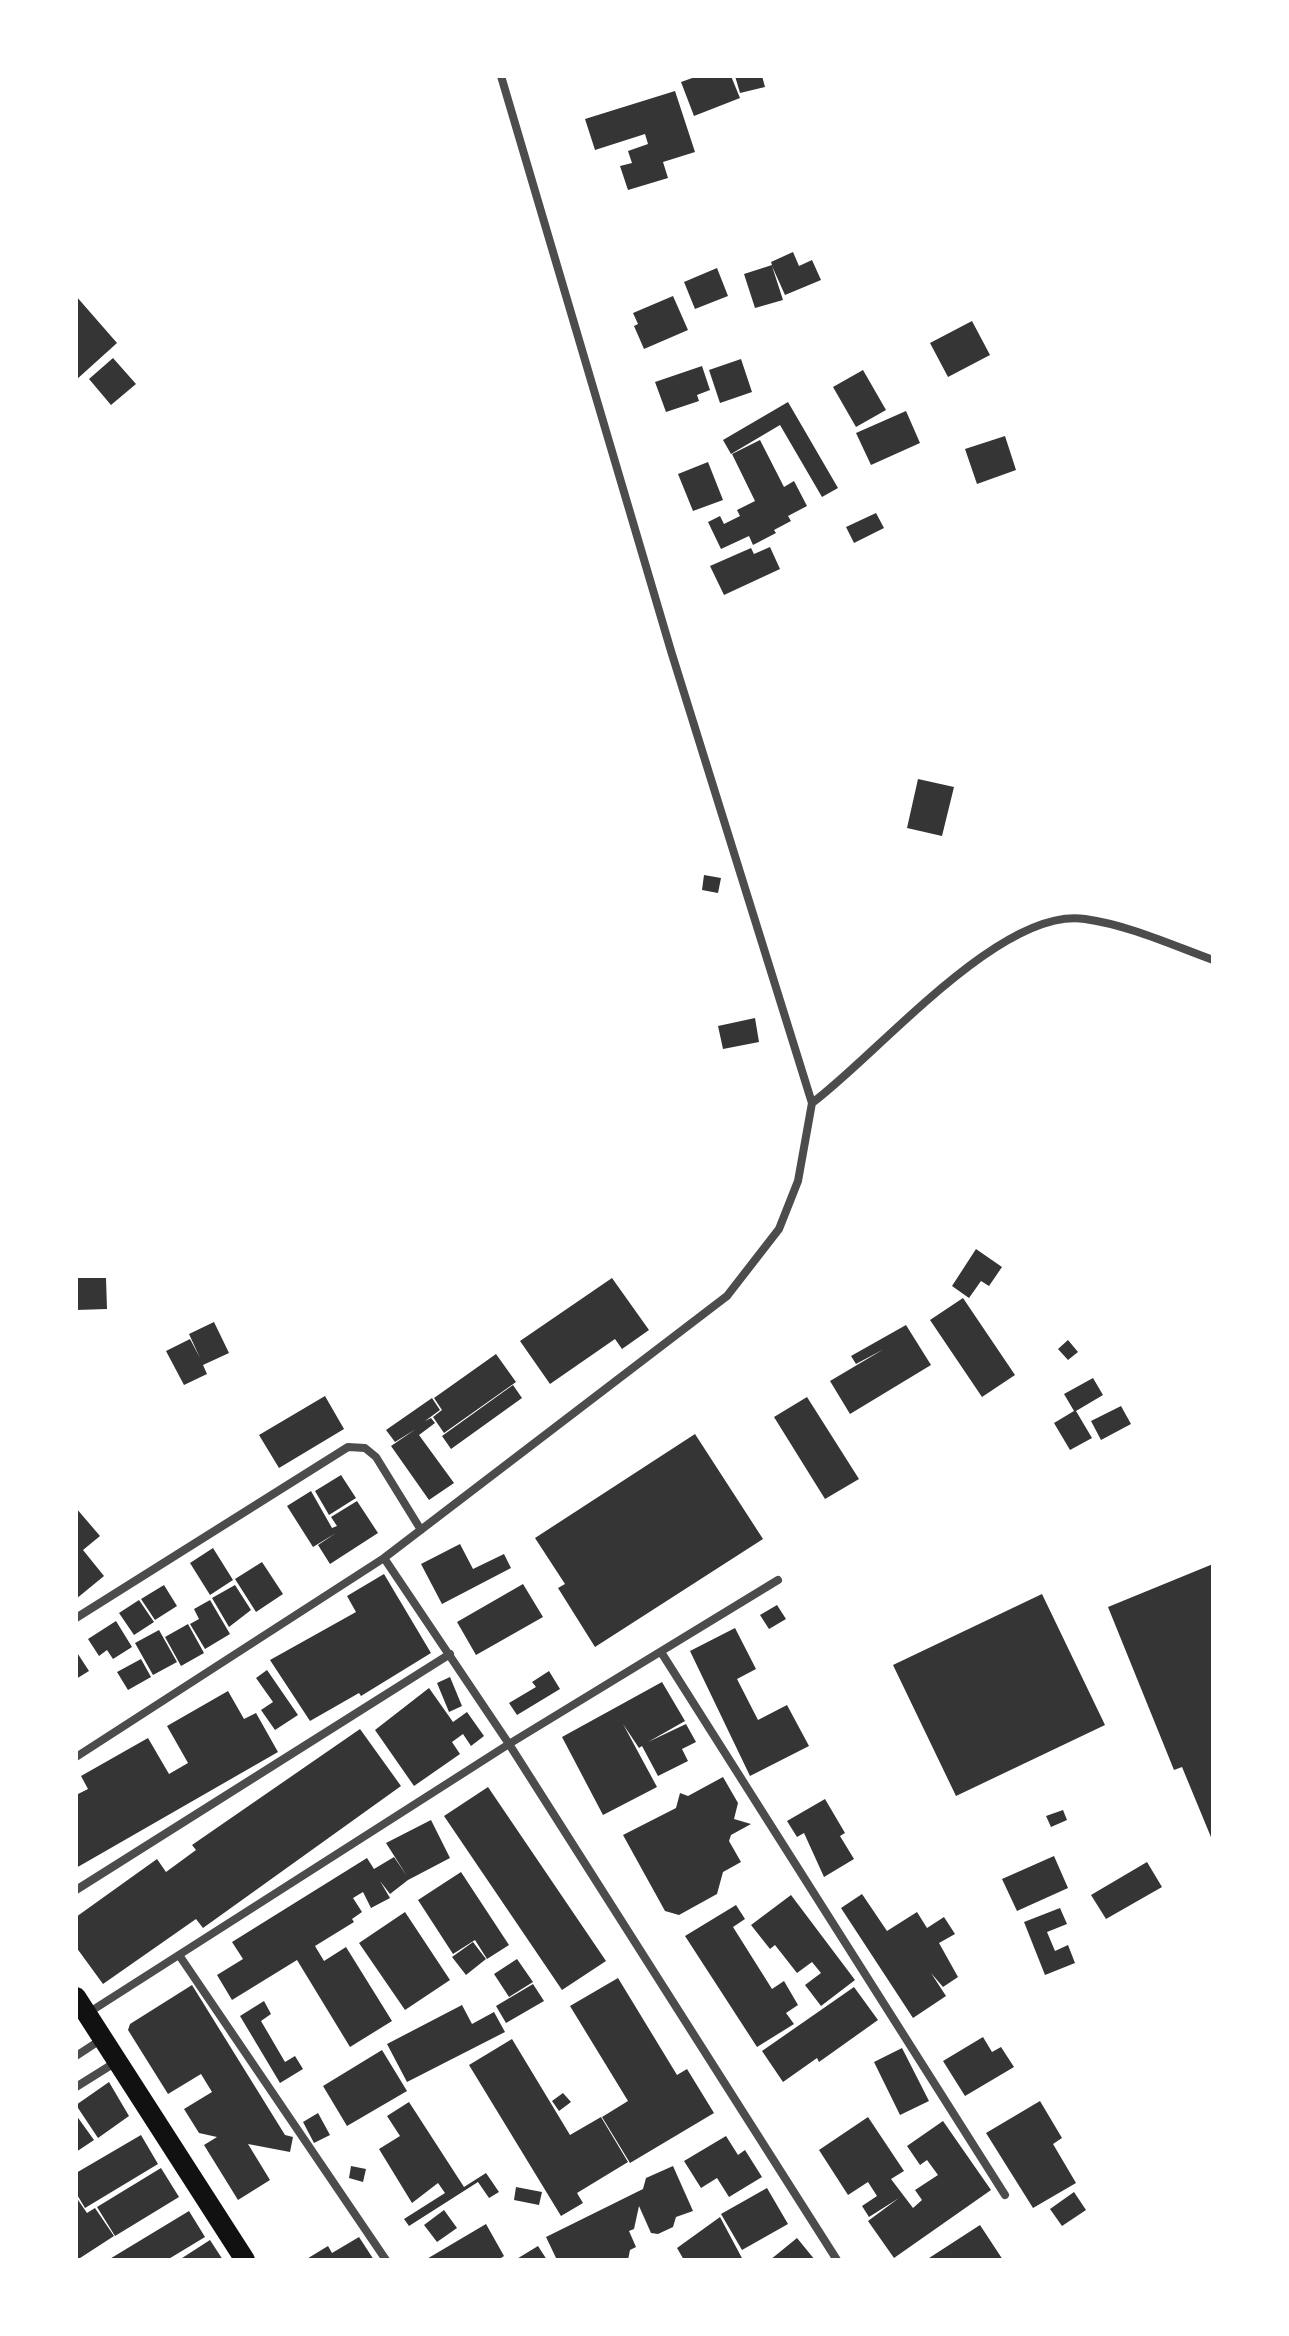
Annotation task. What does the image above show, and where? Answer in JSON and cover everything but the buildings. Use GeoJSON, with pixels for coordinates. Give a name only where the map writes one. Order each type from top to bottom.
{"type":"FeatureCollection","features":[{"type":"Feature","properties":{"kind":"main road"},"geometry":{"type":"LineString","coordinates":[[82,2005],[245,2260]]}},
{"type":"Feature","properties":{"kind":"street"},"geometry":{"type":"LineString","coordinates":[[76,1757],[384,1558],[727,1296],[779,1229],[798,1181],[812,1103],[671,651],[501,76]]}},
{"type":"Feature","properties":{"kind":"street"},"geometry":{"type":"LineString","coordinates":[[812,1103],[978,958],[1052,919],[1084,919],[1213,960]]}},
{"type":"Feature","properties":{"kind":"street"},"geometry":{"type":"LineString","coordinates":[[76,1618],[348,1447],[365,1448],[376,1457],[421,1530]]}},
{"type":"Feature","properties":{"kind":"street"},"geometry":{"type":"LineString","coordinates":[[384,1558],[509,1744],[837,2260]]}},
{"type":"Feature","properties":{"kind":"street"},"geometry":{"type":"LineString","coordinates":[[82,2005],[179,1955],[509,1744],[778,1580]]}},
{"type":"Feature","properties":{"kind":"street"},"geometry":{"type":"LineString","coordinates":[[661,1652],[1005,2195]]}},
{"type":"Feature","properties":{"kind":"street"},"geometry":{"type":"LineString","coordinates":[[76,1890],[450,1654]]}},
{"type":"Feature","properties":{"kind":"street"},"geometry":{"type":"LineString","coordinates":[[179,1955],[386,2260]]}},
{"type":"Feature","properties":{"kind":"street"},"geometry":{"type":"LineString","coordinates":[[76,2056],[103,2039]]}},
{"type":"Feature","properties":{"kind":"street"},"geometry":{"type":"LineString","coordinates":[[76,2087],[116,2062]]}}]}
